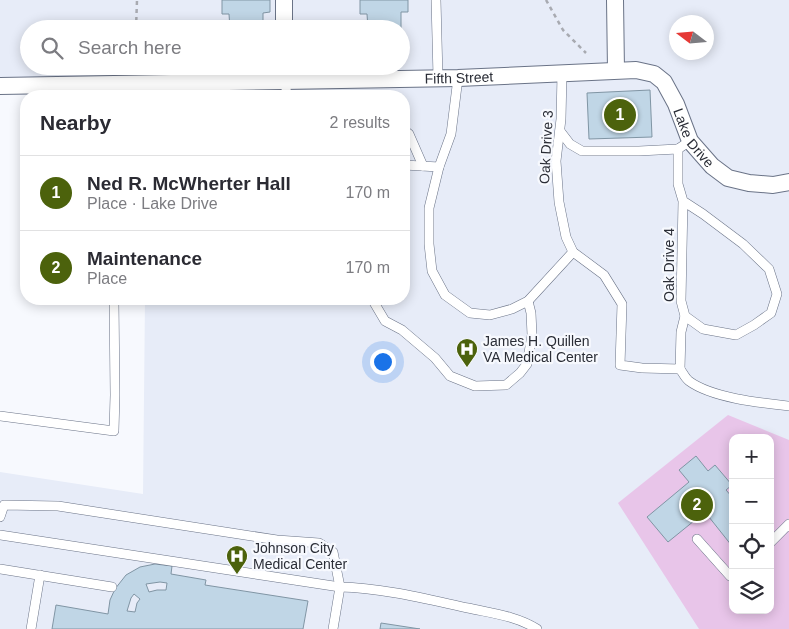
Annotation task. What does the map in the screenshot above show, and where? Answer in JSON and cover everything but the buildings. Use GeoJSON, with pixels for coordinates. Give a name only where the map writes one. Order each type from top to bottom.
{"type":"FeatureCollection","features":[{"type":"Feature","properties":{"kind":"street"},"geometry":{"type":"LineString","coordinates":[[284,0],[284,20]]}},
{"type":"Feature","properties":{"kind":"street"},"geometry":{"type":"LineString","coordinates":[[615,0],[616,70]]}},
{"type":"Feature","properties":{"kind":"street","name":"Fifth Street"},"geometry":{"type":"LineString","coordinates":[[0,86],[110,90],[285,81],[458,78],[616,70]]}},
{"type":"Feature","properties":{"kind":"street","name":"Lake Drive"},"geometry":{"type":"LineString","coordinates":[[616,70],[636,70],[654,74],[664,82],[676,104],[684,145],[728,178],[773,185],[789,182]]}},
{"type":"Feature","properties":{"kind":"lane"},"geometry":{"type":"LineString","coordinates":[[436,0],[438,78]]}},
{"type":"Feature","properties":{"kind":"lane","name":"Oak Drive 3"},"geometry":{"type":"LineString","coordinates":[[562,74],[560,131],[556,161],[558,202],[572,252]]}},
{"type":"Feature","properties":{"kind":"lane"},"geometry":{"type":"LineString","coordinates":[[458,78],[451,134],[439,167],[429,208],[429,244],[432,271],[445,295],[470,313],[490,315],[512,309],[528,302],[572,252],[604,275],[622,304],[620,365],[642,368],[680,369]]}},
{"type":"Feature","properties":{"kind":"lane"},"geometry":{"type":"LineString","coordinates":[[560,131],[570,144],[582,151],[638,152],[684,145]]}},
{"type":"Feature","properties":{"kind":"lane"},"geometry":{"type":"LineString","coordinates":[[410,136],[423,166]]}},
{"type":"Feature","properties":{"kind":"lane","name":"Oak Drive 4"},"geometry":{"type":"LineString","coordinates":[[683,201],[743,244],[769,269],[777,294],[771,313],[736,335],[703,329],[685,316],[681,300],[683,201],[678,184],[684,145]]}},
{"type":"Feature","properties":{"kind":"lane"},"geometry":{"type":"LineString","coordinates":[[410,165],[439,167]]}},
{"type":"Feature","properties":{"kind":"lane"},"geometry":{"type":"LineString","coordinates":[[376,305],[385,321],[402,330],[436,358],[450,376],[475,386],[506,385],[527,364],[532,335],[531,313],[528,302]]}},
{"type":"Feature","properties":{"kind":"lane"},"geometry":{"type":"LineString","coordinates":[[0,416],[114,431],[114,305]]}},
{"type":"Feature","properties":{"kind":"lane"},"geometry":{"type":"LineString","coordinates":[[685,316],[681,332],[679,356],[680,369],[687,380],[716,394],[763,404],[789,406]]}},
{"type":"Feature","properties":{"kind":"lane"},"geometry":{"type":"LineString","coordinates":[[0,516],[4,505],[58,506],[277,540],[319,543],[333,552],[340,587],[332,629]]}},
{"type":"Feature","properties":{"kind":"lane"},"geometry":{"type":"LineString","coordinates":[[774,539],[789,524]]}},
{"type":"Feature","properties":{"kind":"lane"},"geometry":{"type":"LineString","coordinates":[[0,535],[340,587],[358,587],[415,596],[498,614],[529,624],[537,629]]}},
{"type":"Feature","properties":{"kind":"lane"},"geometry":{"type":"LineString","coordinates":[[696,539],[729,575]]}},
{"type":"Feature","properties":{"kind":"lane"},"geometry":{"type":"LineString","coordinates":[[0,569],[112,587]]}},
{"type":"Feature","properties":{"kind":"lane"},"geometry":{"type":"LineString","coordinates":[[31,629],[40,575]]}},
{"type":"Feature","properties":{"kind":"path"},"geometry":{"type":"LineString","coordinates":[[136,20],[137,0]]}},
{"type":"Feature","properties":{"kind":"path"},"geometry":{"type":"LineString","coordinates":[[545,1],[563,30],[586,53]]}},
{"type":"Feature","properties":{"kind":"shaded area","name":"James H. Quillen VA Medical Center"},"geometry":{"type":"Polygon","coordinates":[[[0,0],[789,0],[789,629],[0,629],[0,472],[143,494],[145,305],[410,305],[410,90],[20,90],[20,94],[0,94],[0,0]]]}},
{"type":"Feature","properties":{"kind":"shaded area"},"geometry":{"type":"Polygon","coordinates":[[[728,415],[789,440],[789,629],[699,629],[618,503],[728,415]]]}},
{"type":"Feature","properties":{"kind":"place","name":"Ned R. McWherter Hall"},"geometry":{"type":"Point","coordinates":[620,115]}},
{"type":"Feature","properties":{"kind":"place","name":"James H. Quillen VA Medical Center"},"geometry":{"type":"Point","coordinates":[467,368]}},
{"type":"Feature","properties":{"kind":"place","name":"Maintenance"},"geometry":{"type":"Point","coordinates":[697,505]}},
{"type":"Feature","properties":{"kind":"place","name":"Johnson City Medical Center"},"geometry":{"type":"Point","coordinates":[237,575]}}]}
